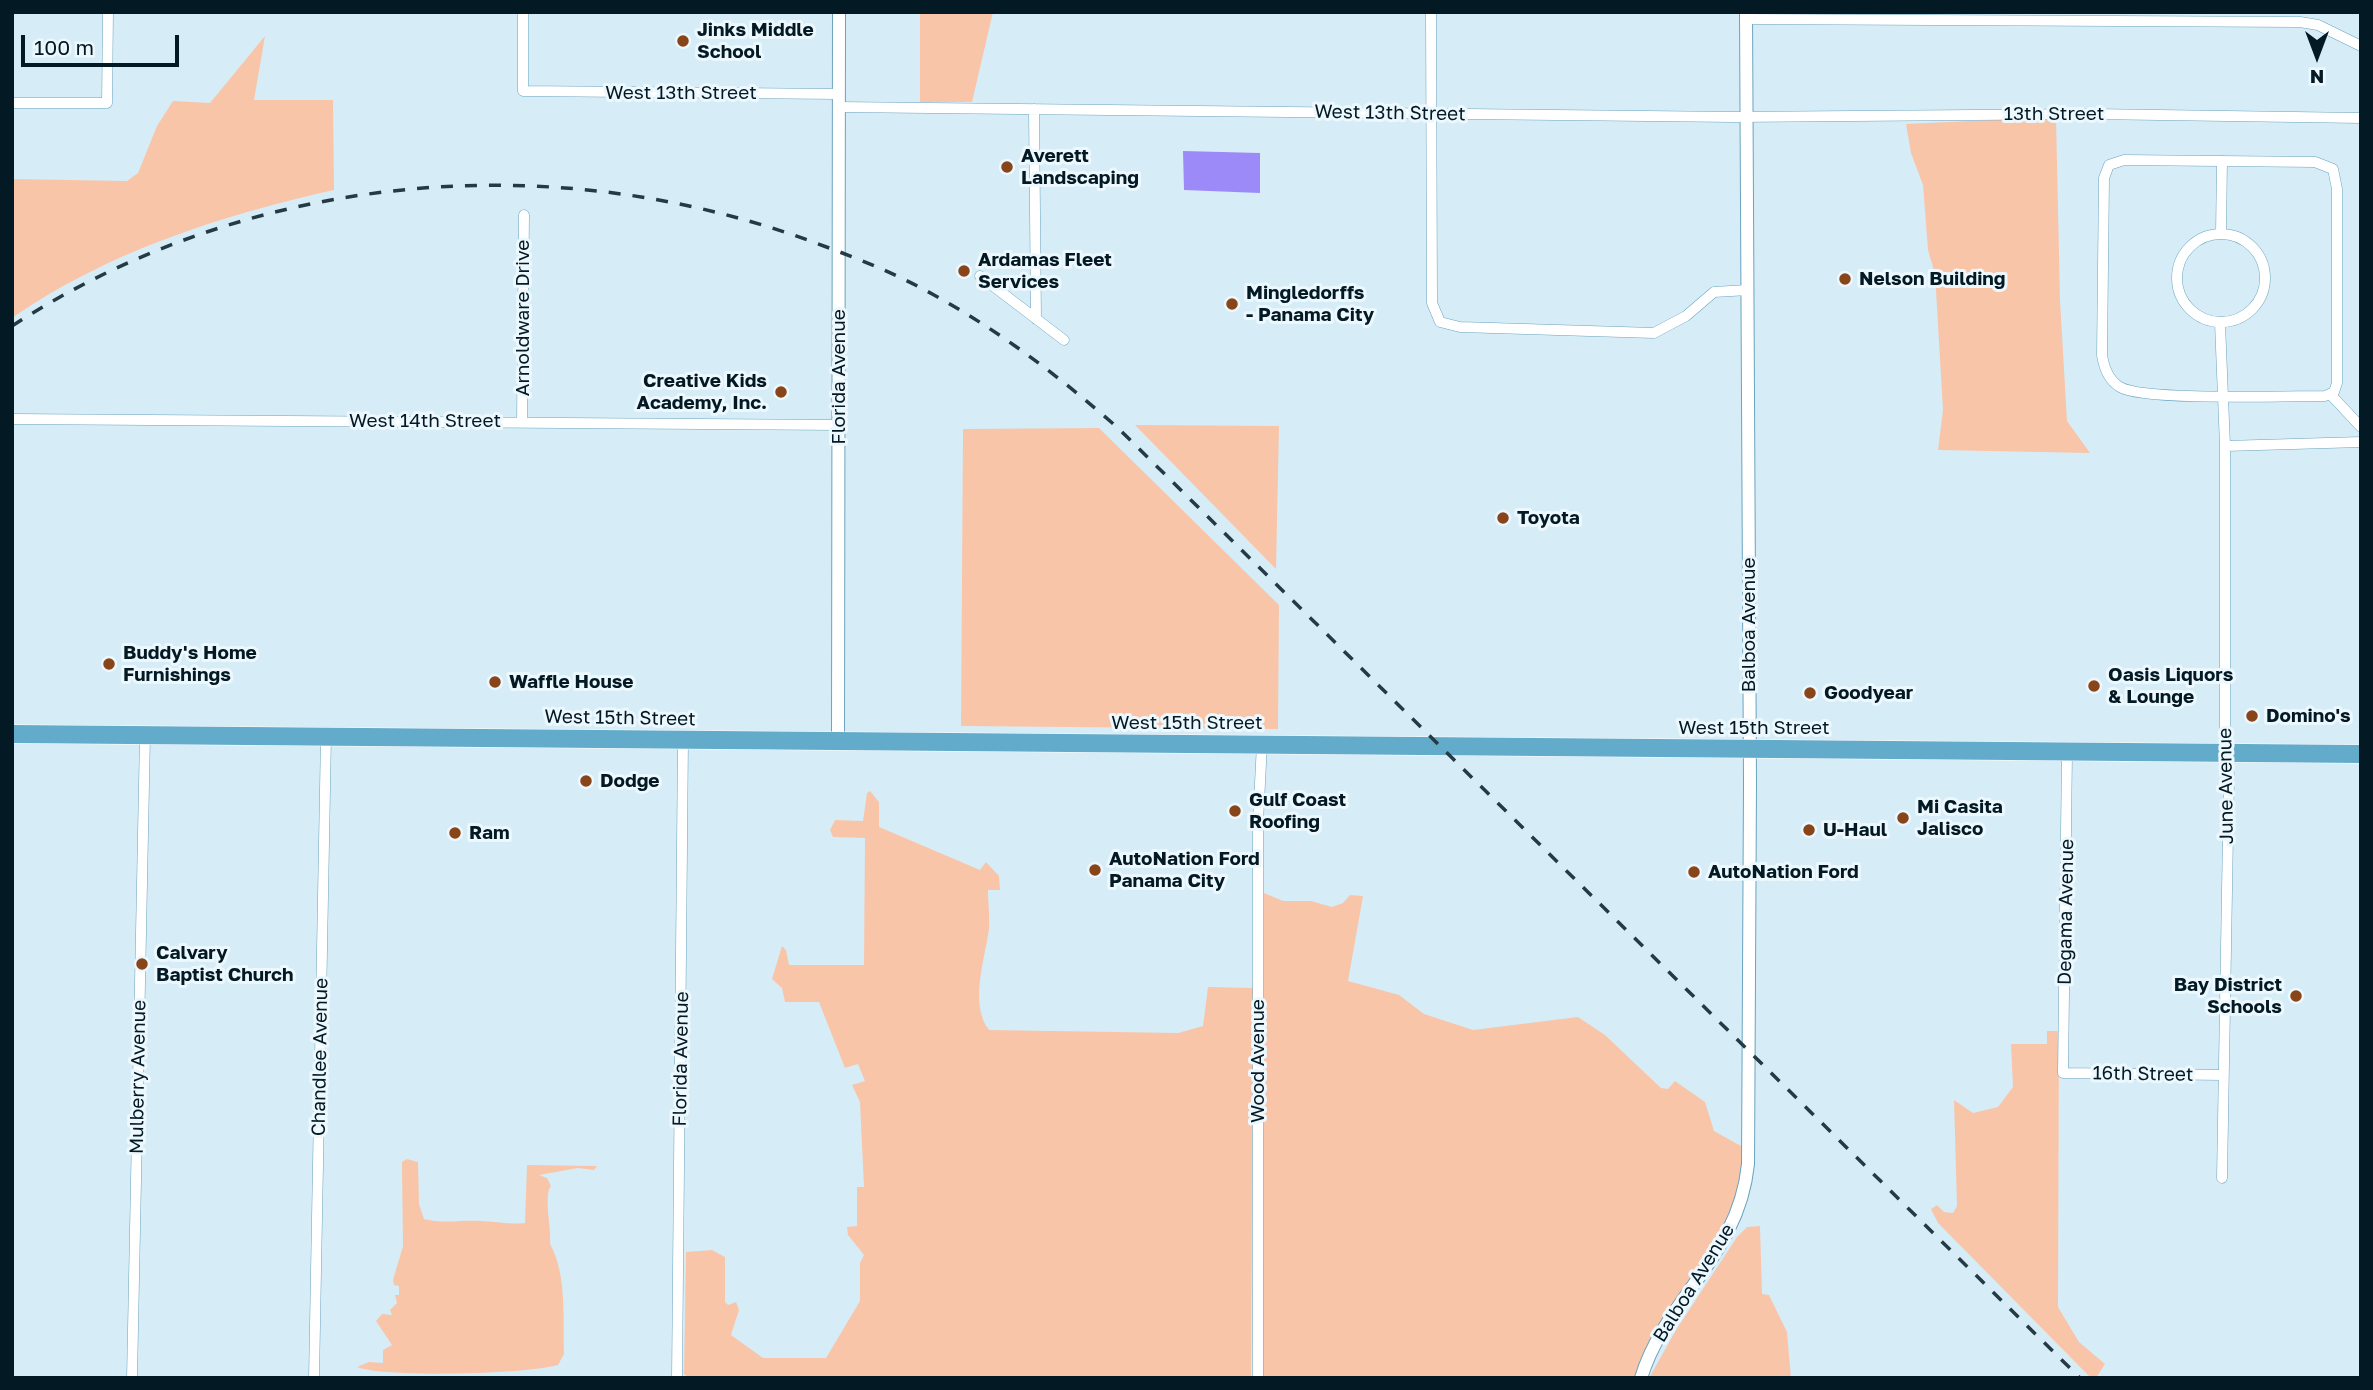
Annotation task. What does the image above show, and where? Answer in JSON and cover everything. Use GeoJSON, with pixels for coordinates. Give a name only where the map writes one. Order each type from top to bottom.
{"type":"FeatureCollection","features":[{"type":"Feature","properties":{"kind":"highway","name":"West 15th Street"},"geometry":{"type":"LineString","coordinates":[[12,734],[2361,754]]}},
{"type":"Feature","properties":{"kind":"street"},"geometry":{"type":"LineString","coordinates":[[12,103],[107,103],[108,12]]}},
{"type":"Feature","properties":{"kind":"street","name":"West 13th Street"},"geometry":{"type":"LineString","coordinates":[[523,12],[523,91],[839,100],[1034,109],[1746,117]]}},
{"type":"Feature","properties":{"kind":"street","name":"Florida Avenue"},"geometry":{"type":"LineString","coordinates":[[838,741],[839,12]]}},
{"type":"Feature","properties":{"kind":"street"},"geometry":{"type":"LineString","coordinates":[[1431,12],[1432,303],[1440,322],[1460,327],[1654,332],[1686,316],[1714,292],[1748,290]]}},
{"type":"Feature","properties":{"kind":"street"},"geometry":{"type":"LineString","coordinates":[[1746,16],[2300,22],[2318,25],[2361,47]]}},
{"type":"Feature","properties":{"kind":"street","name":"Balboa Avenue"},"geometry":{"type":"LineString","coordinates":[[1641,1378],[1661,1334],[1728,1235],[1745,1183],[1749,1129],[1750,749],[1746,16]]}},
{"type":"Feature","properties":{"kind":"street"},"geometry":{"type":"LineString","coordinates":[[1034,109],[1036,319]]}},
{"type":"Feature","properties":{"kind":"street","name":"13th Street"},"geometry":{"type":"LineString","coordinates":[[1746,117],[2092,114],[2361,118]]}},
{"type":"Feature","properties":{"kind":"street"},"geometry":{"type":"LineString","coordinates":[[2221,234],[2222,161]]}},
{"type":"Feature","properties":{"kind":"street"},"geometry":{"type":"LineString","coordinates":[[2331,395],[2337,383],[2336,172],[2330,166],[2315,162],[2113,162],[2106,169],[2102,355],[2113,382],[2128,391],[2223,395],[2331,395],[2361,427]]}},
{"type":"Feature","properties":{"kind":"street","name":"Arnoldware Drive"},"geometry":{"type":"LineString","coordinates":[[522,422],[524,215]]}},
{"type":"Feature","properties":{"kind":"street"},"geometry":{"type":"LineString","coordinates":[[2221,234],[2240,238],[2252,246],[2260,258],[2265,278],[2261,298],[2254,308],[2240,318],[2220,323],[2199,317],[2187,307],[2176,281],[2178,266],[2187,250],[2207,237],[2221,234]]}},
{"type":"Feature","properties":{"kind":"street"},"geometry":{"type":"LineString","coordinates":[[980,276],[1065,340]]}},
{"type":"Feature","properties":{"kind":"street","name":"June Avenue"},"geometry":{"type":"LineString","coordinates":[[2220,323],[2225,446],[2226,753],[2229,776],[2222,1178]]}},
{"type":"Feature","properties":{"kind":"street","name":"West 14th Street"},"geometry":{"type":"LineString","coordinates":[[12,419],[839,425]]}},
{"type":"Feature","properties":{"kind":"street"},"geometry":{"type":"LineString","coordinates":[[2225,446],[2361,442]]}},
{"type":"Feature","properties":{"kind":"street","name":"Mulberry Avenue"},"geometry":{"type":"LineString","coordinates":[[132,1378],[145,735]]}},
{"type":"Feature","properties":{"kind":"street","name":"Chandlee Avenue"},"geometry":{"type":"LineString","coordinates":[[313,1378],[326,736]]}},
{"type":"Feature","properties":{"kind":"street","name":"Florida Avenue"},"geometry":{"type":"LineString","coordinates":[[677,1378],[683,740]]}},
{"type":"Feature","properties":{"kind":"street","name":"Wood Avenue"},"geometry":{"type":"LineString","coordinates":[[1258,1378],[1258,813],[1262,744]]}},
{"type":"Feature","properties":{"kind":"street","name":"Degama Avenue"},"geometry":{"type":"LineString","coordinates":[[2063,1073],[2067,752]]}},
{"type":"Feature","properties":{"kind":"street","name":"16th Street"},"geometry":{"type":"LineString","coordinates":[[2063,1073],[2223,1075]]}},
{"type":"Feature","properties":{"kind":"shaded area"},"geometry":{"type":"Polygon","coordinates":[[[920,12],[993,12],[972,102],[920,102],[920,12]]]}},
{"type":"Feature","properties":{"kind":"shaded area"},"geometry":{"type":"Polygon","coordinates":[[[265,36],[254,100],[333,100],[334,190],[208,224],[126,255],[49,295],[12,318],[12,179],[127,181],[138,173],[157,126],[173,101],[210,103],[265,36]]]}},
{"type":"Feature","properties":{"kind":"shaded area"},"geometry":{"type":"Polygon","coordinates":[[[2056,117],[2060,300],[2067,421],[2090,453],[1938,450],[1943,410],[1935,274],[1928,250],[1923,185],[1911,153],[1906,124],[2056,117]]]}},
{"type":"Feature","properties":{"kind":"shaded area"},"geometry":{"type":"Polygon","coordinates":[[[1183,151],[1260,153],[1260,193],[1184,190],[1183,151]]]}},
{"type":"Feature","properties":{"kind":"shaded area"},"geometry":{"type":"Polygon","coordinates":[[[1135,425],[1279,426],[1276,569],[1135,425]]]}},
{"type":"Feature","properties":{"kind":"shaded area"},"geometry":{"type":"Polygon","coordinates":[[[1099,428],[1279,605],[1278,729],[961,726],[963,429],[1099,428]]]}},
{"type":"Feature","properties":{"kind":"shaded area"},"geometry":{"type":"Polygon","coordinates":[[[870,791],[879,802],[879,827],[980,870],[986,862],[999,876],[1000,890],[988,890],[989,929],[979,995],[983,1019],[989,1030],[1178,1033],[1203,1026],[1208,987],[1253,988],[1251,1378],[689,1378],[684,1374],[686,1252],[712,1250],[725,1257],[725,1302],[728,1305],[736,1302],[739,1310],[731,1335],[763,1358],[826,1358],[860,1301],[860,1263],[864,1255],[848,1235],[847,1227],[857,1226],[857,1187],[864,1187],[860,1102],[852,1085],[865,1081],[858,1064],[845,1068],[819,1002],[785,1002],[782,988],[772,979],[782,946],[786,950],[789,965],[864,965],[865,838],[833,837],[830,830],[835,820],[863,821],[867,793],[870,791]]]}},
{"type":"Feature","properties":{"kind":"shaded area"},"geometry":{"type":"Polygon","coordinates":[[[1264,893],[1283,901],[1311,901],[1332,907],[1343,903],[1350,895],[1363,896],[1348,981],[1399,995],[1424,1014],[1473,1030],[1578,1017],[1605,1035],[1661,1088],[1668,1089],[1675,1081],[1705,1102],[1714,1131],[1741,1146],[1741,1180],[1724,1226],[1651,1339],[1634,1378],[1263,1378],[1264,893]]]}},
{"type":"Feature","properties":{"kind":"shaded area"},"geometry":{"type":"Polygon","coordinates":[[[2047,1031],[2059,1031],[2058,1307],[2079,1342],[2105,1364],[2096,1378],[2091,1378],[1938,1223],[1931,1209],[1937,1205],[1944,1212],[1953,1213],[1957,1206],[1954,1100],[1973,1113],[1998,1107],[2013,1087],[2011,1044],[2047,1044],[2047,1031]]]}},
{"type":"Feature","properties":{"kind":"shaded area"},"geometry":{"type":"Polygon","coordinates":[[[407,1159],[418,1162],[419,1204],[424,1219],[445,1222],[525,1223],[527,1165],[597,1166],[594,1170],[578,1168],[539,1175],[547,1178],[551,1186],[548,1197],[550,1244],[562,1283],[564,1354],[558,1365],[518,1371],[457,1374],[396,1373],[357,1367],[369,1362],[383,1363],[383,1350],[392,1345],[376,1321],[382,1314],[392,1315],[390,1310],[397,1303],[395,1295],[399,1295],[399,1286],[394,1285],[393,1280],[403,1246],[402,1162],[407,1159]]]}},
{"type":"Feature","properties":{"kind":"shaded area"},"geometry":{"type":"Polygon","coordinates":[[[1760,1226],[1762,1294],[1769,1295],[1787,1332],[1791,1378],[1649,1378],[1676,1330],[1737,1237],[1747,1227],[1760,1226]]]}},
{"type":"Feature","properties":{"kind":"railway"},"geometry":{"type":"LineString","coordinates":[[12,326],[104,274],[200,234],[300,206],[403,190],[506,185],[610,193],[713,211],[813,242],[919,287],[1006,340],[1052,373],[1118,428],[2080,1378]]}},
{"type":"Feature","properties":{"kind":"place","name":"Jinks Middle School"},"geometry":{"type":"Point","coordinates":[683,41]}},
{"type":"Feature","properties":{"kind":"place","name":"Averett Landscaping"},"geometry":{"type":"Point","coordinates":[1007,167]}},
{"type":"Feature","properties":{"kind":"place","name":"Ardamas Fleet Services"},"geometry":{"type":"Point","coordinates":[964,271]}},
{"type":"Feature","properties":{"kind":"place","name":"Nelson Building"},"geometry":{"type":"Point","coordinates":[1845,279]}},
{"type":"Feature","properties":{"kind":"place","name":"Mingledorffs - Panama City"},"geometry":{"type":"Point","coordinates":[1232,304]}},
{"type":"Feature","properties":{"kind":"place","name":"Creative Kids Academy, Inc."},"geometry":{"type":"Point","coordinates":[781,392]}},
{"type":"Feature","properties":{"kind":"place","name":"Toyota"},"geometry":{"type":"Point","coordinates":[1503,518]}},
{"type":"Feature","properties":{"kind":"place","name":"Buddy's Home Furnishings"},"geometry":{"type":"Point","coordinates":[109,664]}},
{"type":"Feature","properties":{"kind":"place","name":"Waffle House"},"geometry":{"type":"Point","coordinates":[495,682]}},
{"type":"Feature","properties":{"kind":"place","name":"Oasis Liquors & Lounge"},"geometry":{"type":"Point","coordinates":[2094,686]}},
{"type":"Feature","properties":{"kind":"place","name":"Goodyear"},"geometry":{"type":"Point","coordinates":[1810,693]}},
{"type":"Feature","properties":{"kind":"place","name":"Domino's"},"geometry":{"type":"Point","coordinates":[2252,716]}},
{"type":"Feature","properties":{"kind":"place","name":"Dodge"},"geometry":{"type":"Point","coordinates":[586,781]}},
{"type":"Feature","properties":{"kind":"place","name":"Gulf Coast Roofing"},"geometry":{"type":"Point","coordinates":[1235,811]}},
{"type":"Feature","properties":{"kind":"place","name":"Mi Casita Jalisco"},"geometry":{"type":"Point","coordinates":[1903,818]}},
{"type":"Feature","properties":{"kind":"place","name":"U-Haul"},"geometry":{"type":"Point","coordinates":[1809,830]}},
{"type":"Feature","properties":{"kind":"place","name":"Ram"},"geometry":{"type":"Point","coordinates":[455,833]}},
{"type":"Feature","properties":{"kind":"place","name":"AutoNation Ford Panama City"},"geometry":{"type":"Point","coordinates":[1095,870]}},
{"type":"Feature","properties":{"kind":"place","name":"AutoNation Ford"},"geometry":{"type":"Point","coordinates":[1694,872]}},
{"type":"Feature","properties":{"kind":"place","name":"Calvary Baptist Church"},"geometry":{"type":"Point","coordinates":[142,964]}},
{"type":"Feature","properties":{"kind":"place","name":"Bay District Schools"},"geometry":{"type":"Point","coordinates":[2296,996]}}]}
